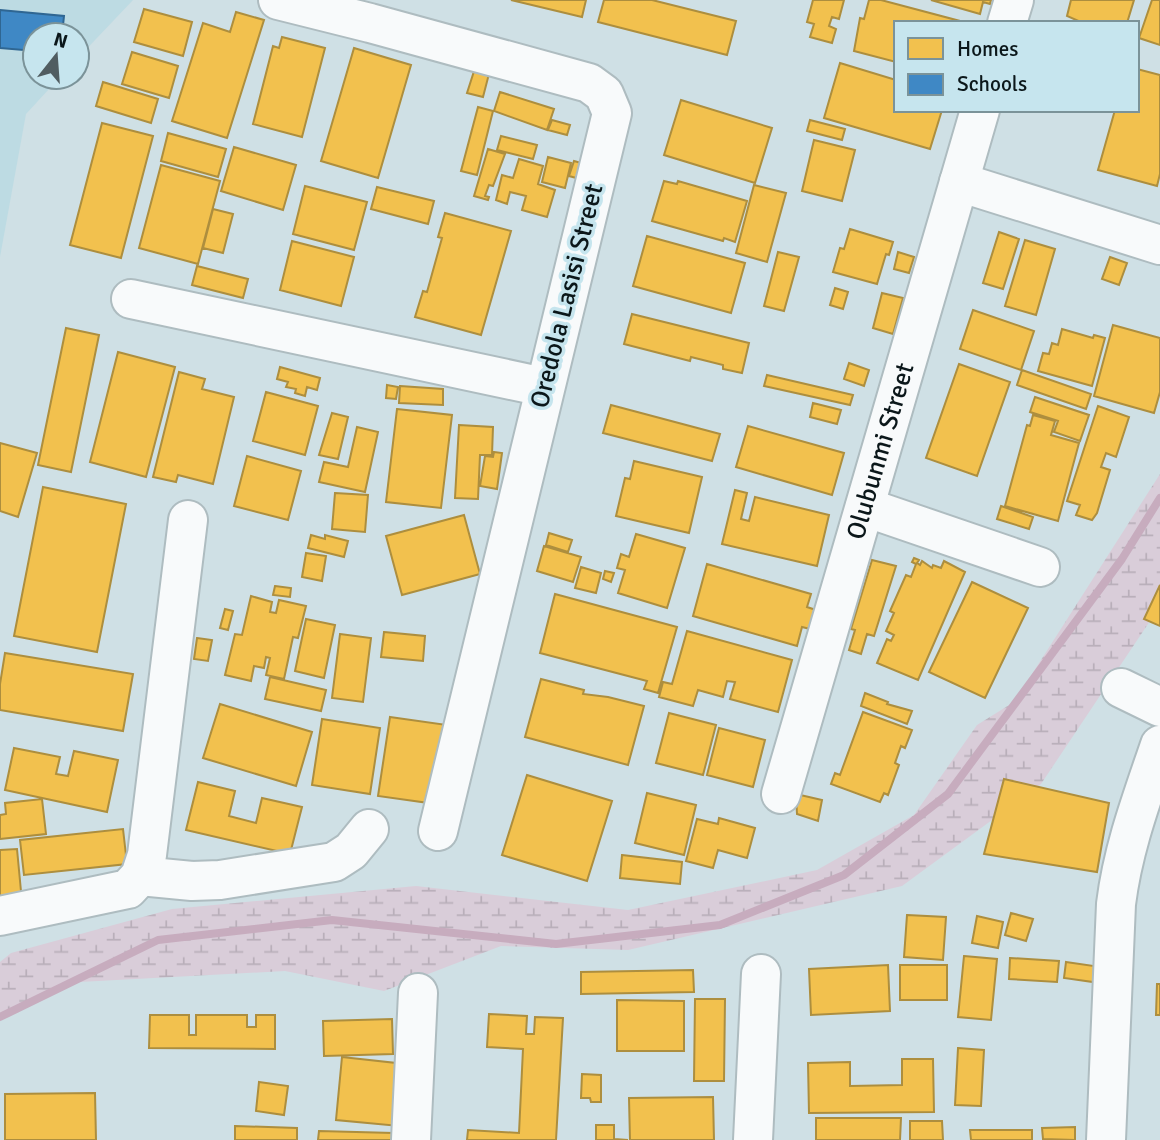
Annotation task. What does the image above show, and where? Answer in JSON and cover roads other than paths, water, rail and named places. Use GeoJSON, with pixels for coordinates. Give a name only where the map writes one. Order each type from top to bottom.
{"type":"FeatureCollection","features":[{"type":"Feature","properties":{"kind":"street","name":"Oredola Lasisi Street"},"geometry":{"type":"LineString","coordinates":[[278,0],[589,83],[604,94],[612,113],[438,831]]}},
{"type":"Feature","properties":{"kind":"street"},"geometry":{"type":"LineString","coordinates":[[1008,21],[1014,0]]}},
{"type":"Feature","properties":{"kind":"street","name":"Olubunmi Street"},"geometry":{"type":"LineString","coordinates":[[781,794],[979,112]]}},
{"type":"Feature","properties":{"kind":"street"},"geometry":{"type":"LineString","coordinates":[[959,182],[1160,245]]}},
{"type":"Feature","properties":{"kind":"street"},"geometry":{"type":"LineString","coordinates":[[131,299],[544,387]]}},
{"type":"Feature","properties":{"kind":"street"},"geometry":{"type":"LineString","coordinates":[[865,507],[1040,567]]}},
{"type":"Feature","properties":{"kind":"street"},"geometry":{"type":"LineString","coordinates":[[124,885],[147,855],[188,520]]}},
{"type":"Feature","properties":{"kind":"street"},"geometry":{"type":"LineString","coordinates":[[1121,688],[1160,707]]}},
{"type":"Feature","properties":{"kind":"street"},"geometry":{"type":"LineString","coordinates":[[1106,1140],[1116,904],[1120,869],[1130,830],[1160,745]]}},
{"type":"Feature","properties":{"kind":"street"},"geometry":{"type":"LineString","coordinates":[[0,916],[124,885],[220,880],[334,862],[351,851],[369,829]]}},
{"type":"Feature","properties":{"kind":"street"},"geometry":{"type":"LineString","coordinates":[[753,1140],[761,974]]}},
{"type":"Feature","properties":{"kind":"street"},"geometry":{"type":"LineString","coordinates":[[411,1140],[418,993]]}},
{"type":"Feature","properties":{"kind":"waterway"},"geometry":{"type":"LineString","coordinates":[[0,1017],[158,940],[332,920],[556,944],[720,925],[844,875],[948,794],[1122,559],[1160,498]]}}]}
